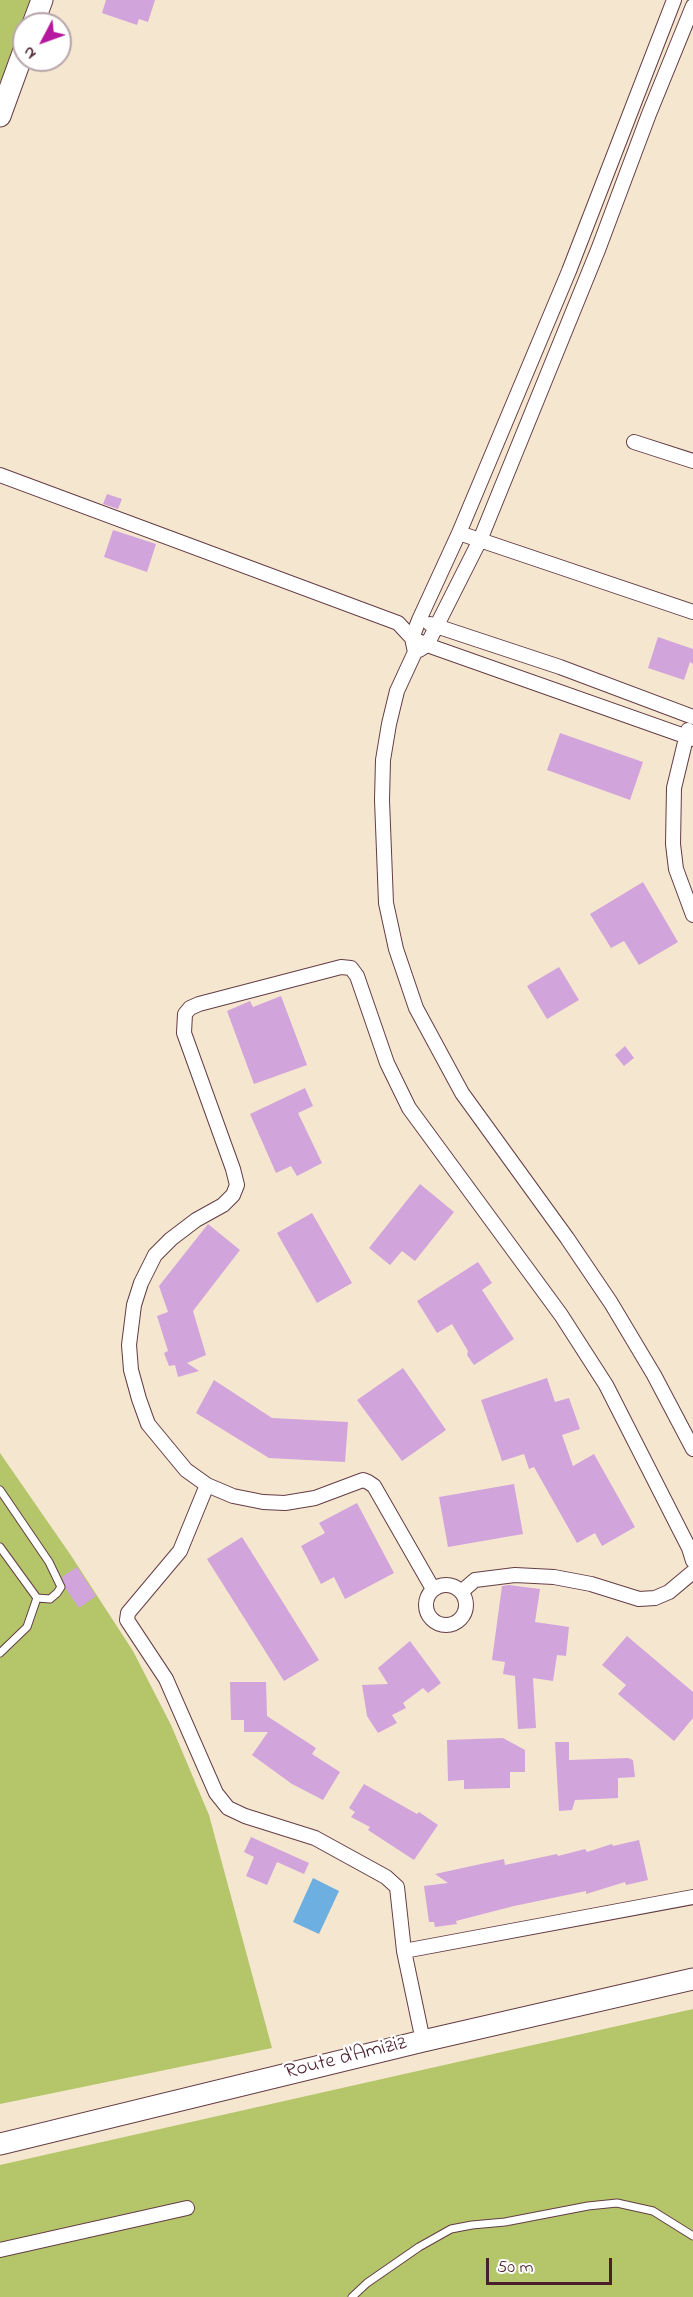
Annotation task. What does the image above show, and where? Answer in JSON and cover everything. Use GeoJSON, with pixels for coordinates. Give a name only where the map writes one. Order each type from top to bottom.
{"type":"FeatureCollection","features":[{"type":"Feature","properties":{"kind":"main road"},"geometry":{"type":"LineString","coordinates":[[0,116],[16,72]]}},
{"type":"Feature","properties":{"kind":"main road","name":"Route d'Amiziz"},"geometry":{"type":"LineString","coordinates":[[0,2144],[423,2041],[693,1979]]}},
{"type":"Feature","properties":{"kind":"street"},"geometry":{"type":"LineString","coordinates":[[418,645],[419,620],[459,533],[568,271],[674,0]]}},
{"type":"Feature","properties":{"kind":"street"},"geometry":{"type":"LineString","coordinates":[[693,6],[649,114],[587,279],[480,540],[437,626],[418,645],[397,691],[383,760],[382,800],[386,903],[396,949],[413,998],[462,1093],[611,1303],[654,1375],[693,1449]]}},
{"type":"Feature","properties":{"kind":"street"},"geometry":{"type":"LineString","coordinates":[[634,442],[693,461]]}},
{"type":"Feature","properties":{"kind":"street"},"geometry":{"type":"LineString","coordinates":[[0,475],[398,623],[418,645],[689,737]]}},
{"type":"Feature","properties":{"kind":"street"},"geometry":{"type":"LineString","coordinates":[[459,533],[693,612]]}},
{"type":"Feature","properties":{"kind":"street"},"geometry":{"type":"LineString","coordinates":[[398,623],[419,620],[560,667],[692,716],[689,737],[674,788],[673,844],[676,868],[693,915]]}},
{"type":"Feature","properties":{"kind":"street"},"geometry":{"type":"LineString","coordinates":[[433,1589],[374,1486],[369,1482],[363,1480],[315,1498],[285,1503],[263,1502],[233,1496],[207,1485],[186,1470],[148,1424],[131,1370],[129,1345],[134,1305],[141,1283],[155,1256],[171,1239],[196,1220],[223,1205],[233,1194],[237,1185],[233,1168],[184,1034],[185,1014],[190,1008],[199,1004],[340,967],[351,968],[357,976],[387,1063],[409,1108],[437,1149],[527,1268],[606,1385],[684,1537],[693,1561]]}},
{"type":"Feature","properties":{"kind":"street"},"geometry":{"type":"LineString","coordinates":[[207,1485],[180,1551],[128,1613],[127,1620],[166,1679],[216,1793],[228,1808],[245,1816],[315,1838],[386,1877],[397,1887],[404,1951],[423,2041]]}},
{"type":"Feature","properties":{"kind":"street"},"geometry":{"type":"LineString","coordinates":[[461,1592],[475,1580],[515,1575],[554,1577],[591,1584],[639,1599],[655,1598],[669,1592],[693,1572]]}},
{"type":"Feature","properties":{"kind":"street"},"geometry":{"type":"LineString","coordinates":[[442,1585],[452,1586],[461,1592],[465,1601],[465,1611],[459,1620],[449,1625],[439,1624],[430,1618],[426,1608],[427,1598],[433,1589],[442,1585]]}},
{"type":"Feature","properties":{"kind":"street"},"geometry":{"type":"LineString","coordinates":[[404,1951],[693,1897]]}},
{"type":"Feature","properties":{"kind":"street"},"geometry":{"type":"LineString","coordinates":[[0,2250],[187,2208]]}},
{"type":"Feature","properties":{"kind":"lane"},"geometry":{"type":"LineString","coordinates":[[568,271],[587,279]]}},
{"type":"Feature","properties":{"kind":"lane"},"geometry":{"type":"LineString","coordinates":[[0,1490],[49,1562],[61,1587],[50,1599],[37,1598],[0,1547]]}},
{"type":"Feature","properties":{"kind":"lane"},"geometry":{"type":"LineString","coordinates":[[0,1653],[27,1627],[37,1598]]}},
{"type":"Feature","properties":{"kind":"lane"},"geometry":{"type":"LineString","coordinates":[[352,2297],[367,2283],[418,2247],[451,2229],[472,2225],[505,2222],[588,2206],[617,2203],[653,2211],[693,2236]]}},
{"type":"Feature","properties":{"kind":"green space"},"geometry":{"type":"Polygon","coordinates":[[[0,0],[30,0],[26,12],[12,12],[12,50],[0,83],[0,0]]]}},
{"type":"Feature","properties":{"kind":"green space"},"geometry":{"type":"Polygon","coordinates":[[[0,1453],[133,1651],[171,1725],[209,1815],[272,2048],[0,2104],[0,1453]]]}},
{"type":"Feature","properties":{"kind":"green space"},"geometry":{"type":"Polygon","coordinates":[[[693,2009],[693,2297],[0,2297],[0,2165],[693,2009]]]}},
{"type":"Feature","properties":{"kind":"water"},"geometry":{"type":"Polygon","coordinates":[[[313,1878],[339,1891],[319,1934],[293,1922],[313,1878]]]}},
{"type":"Feature","properties":{"kind":"building"},"geometry":{"type":"Polygon","coordinates":[[[106,0],[155,0],[148,22],[139,19],[137,25],[102,13],[106,0]]]}},
{"type":"Feature","properties":{"kind":"building"},"geometry":{"type":"Polygon","coordinates":[[[107,494],[122,499],[118,509],[103,504],[107,494]]]}},
{"type":"Feature","properties":{"kind":"building"},"geometry":{"type":"Polygon","coordinates":[[[113,530],[156,544],[147,572],[104,557],[113,530]]]}},
{"type":"Feature","properties":{"kind":"building"},"geometry":{"type":"Polygon","coordinates":[[[658,637],[693,649],[693,664],[690,662],[684,680],[648,668],[658,637]]]}},
{"type":"Feature","properties":{"kind":"building"},"geometry":{"type":"Polygon","coordinates":[[[560,733],[643,762],[630,800],[547,770],[560,733]]]}},
{"type":"Feature","properties":{"kind":"building"},"geometry":{"type":"Polygon","coordinates":[[[643,882],[678,942],[639,965],[624,941],[611,948],[590,914],[643,882]]]}},
{"type":"Feature","properties":{"kind":"building"},"geometry":{"type":"Polygon","coordinates":[[[559,967],[579,1000],[547,1019],[527,986],[559,967]]]}},
{"type":"Feature","properties":{"kind":"building"},"geometry":{"type":"Polygon","coordinates":[[[281,996],[307,1065],[254,1084],[227,1011],[250,1001],[253,1007],[281,996]]]}},
{"type":"Feature","properties":{"kind":"building"},"geometry":{"type":"Polygon","coordinates":[[[625,1046],[634,1058],[624,1066],[615,1055],[625,1046]]]}},
{"type":"Feature","properties":{"kind":"building"},"geometry":{"type":"Polygon","coordinates":[[[305,1088],[313,1106],[298,1113],[322,1163],[297,1176],[291,1166],[276,1173],[250,1114],[305,1088]]]}},
{"type":"Feature","properties":{"kind":"building"},"geometry":{"type":"Polygon","coordinates":[[[420,1184],[454,1212],[415,1261],[402,1251],[390,1265],[369,1248],[420,1184]]]}},
{"type":"Feature","properties":{"kind":"building"},"geometry":{"type":"Polygon","coordinates":[[[312,1213],[352,1283],[317,1303],[277,1233],[312,1213]]]}},
{"type":"Feature","properties":{"kind":"building"},"geometry":{"type":"Polygon","coordinates":[[[208,1224],[240,1250],[193,1311],[206,1355],[187,1363],[199,1371],[178,1377],[175,1365],[169,1366],[164,1353],[168,1351],[157,1316],[168,1312],[159,1286],[208,1224]]]}},
{"type":"Feature","properties":{"kind":"building"},"geometry":{"type":"Polygon","coordinates":[[[478,1262],[492,1283],[482,1290],[514,1339],[474,1365],[452,1324],[437,1333],[417,1301],[478,1262]]]}},
{"type":"Feature","properties":{"kind":"building"},"geometry":{"type":"Polygon","coordinates":[[[403,1368],[446,1430],[402,1461],[357,1400],[403,1368]]]}},
{"type":"Feature","properties":{"kind":"building"},"geometry":{"type":"Polygon","coordinates":[[[547,1378],[555,1402],[569,1398],[580,1429],[562,1435],[573,1466],[594,1454],[635,1527],[602,1546],[595,1533],[577,1543],[534,1467],[529,1469],[524,1454],[502,1461],[481,1400],[547,1378]]]}},
{"type":"Feature","properties":{"kind":"building"},"geometry":{"type":"Polygon","coordinates":[[[214,1380],[272,1418],[348,1422],[345,1462],[269,1458],[196,1413],[214,1380]]]}},
{"type":"Feature","properties":{"kind":"building"},"geometry":{"type":"Polygon","coordinates":[[[514,1484],[523,1534],[448,1547],[439,1497],[514,1484]]]}},
{"type":"Feature","properties":{"kind":"building"},"geometry":{"type":"Polygon","coordinates":[[[357,1503],[394,1573],[345,1599],[334,1577],[321,1584],[301,1546],[325,1533],[319,1523],[357,1503]]]}},
{"type":"Feature","properties":{"kind":"building"},"geometry":{"type":"Polygon","coordinates":[[[242,1537],[319,1660],[284,1681],[207,1559],[242,1537]]]}},
{"type":"Feature","properties":{"kind":"building"},"geometry":{"type":"Polygon","coordinates":[[[77,1567],[96,1596],[79,1608],[66,1589],[62,1577],[77,1567]]]}},
{"type":"Feature","properties":{"kind":"building"},"geometry":{"type":"Polygon","coordinates":[[[502,1586],[540,1589],[535,1622],[569,1627],[566,1656],[557,1655],[553,1681],[533,1678],[536,1728],[518,1729],[515,1676],[503,1674],[505,1662],[492,1660],[502,1586]]]}},
{"type":"Feature","properties":{"kind":"building"},"geometry":{"type":"Polygon","coordinates":[[[627,1636],[693,1692],[693,1718],[674,1741],[618,1694],[626,1685],[602,1665],[627,1636]]]}},
{"type":"Feature","properties":{"kind":"building"},"geometry":{"type":"Polygon","coordinates":[[[410,1641],[441,1683],[428,1693],[423,1688],[403,1703],[406,1708],[392,1715],[397,1723],[378,1733],[367,1716],[362,1685],[388,1684],[378,1668],[410,1641]]]}},
{"type":"Feature","properties":{"kind":"building"},"geometry":{"type":"Polygon","coordinates":[[[230,1682],[266,1682],[267,1716],[316,1748],[312,1754],[340,1772],[323,1800],[292,1784],[252,1755],[268,1732],[244,1732],[244,1720],[231,1720],[230,1682]]]}},
{"type":"Feature","properties":{"kind":"building"},"geometry":{"type":"Polygon","coordinates":[[[503,1738],[525,1750],[525,1772],[510,1772],[510,1788],[464,1789],[464,1780],[448,1781],[447,1740],[503,1738]]]}},
{"type":"Feature","properties":{"kind":"building"},"geometry":{"type":"Polygon","coordinates":[[[555,1742],[569,1742],[569,1760],[628,1758],[633,1760],[635,1777],[618,1778],[618,1798],[575,1800],[572,1810],[559,1811],[555,1742]]]}},
{"type":"Feature","properties":{"kind":"building"},"geometry":{"type":"Polygon","coordinates":[[[364,1784],[417,1814],[419,1812],[438,1825],[414,1860],[368,1830],[370,1827],[351,1817],[355,1812],[349,1808],[364,1784]]]}},
{"type":"Feature","properties":{"kind":"building"},"geometry":{"type":"Polygon","coordinates":[[[251,1837],[309,1863],[304,1874],[277,1862],[267,1885],[246,1876],[254,1857],[244,1852],[251,1837]]]}},
{"type":"Feature","properties":{"kind":"building"},"geometry":{"type":"Polygon","coordinates":[[[639,1840],[648,1880],[626,1885],[625,1882],[586,1894],[586,1891],[514,1906],[456,1921],[457,1924],[435,1927],[434,1922],[429,1922],[424,1886],[448,1883],[435,1874],[504,1859],[505,1865],[585,1849],[587,1852],[612,1844],[613,1846],[639,1840]]]}}]}
